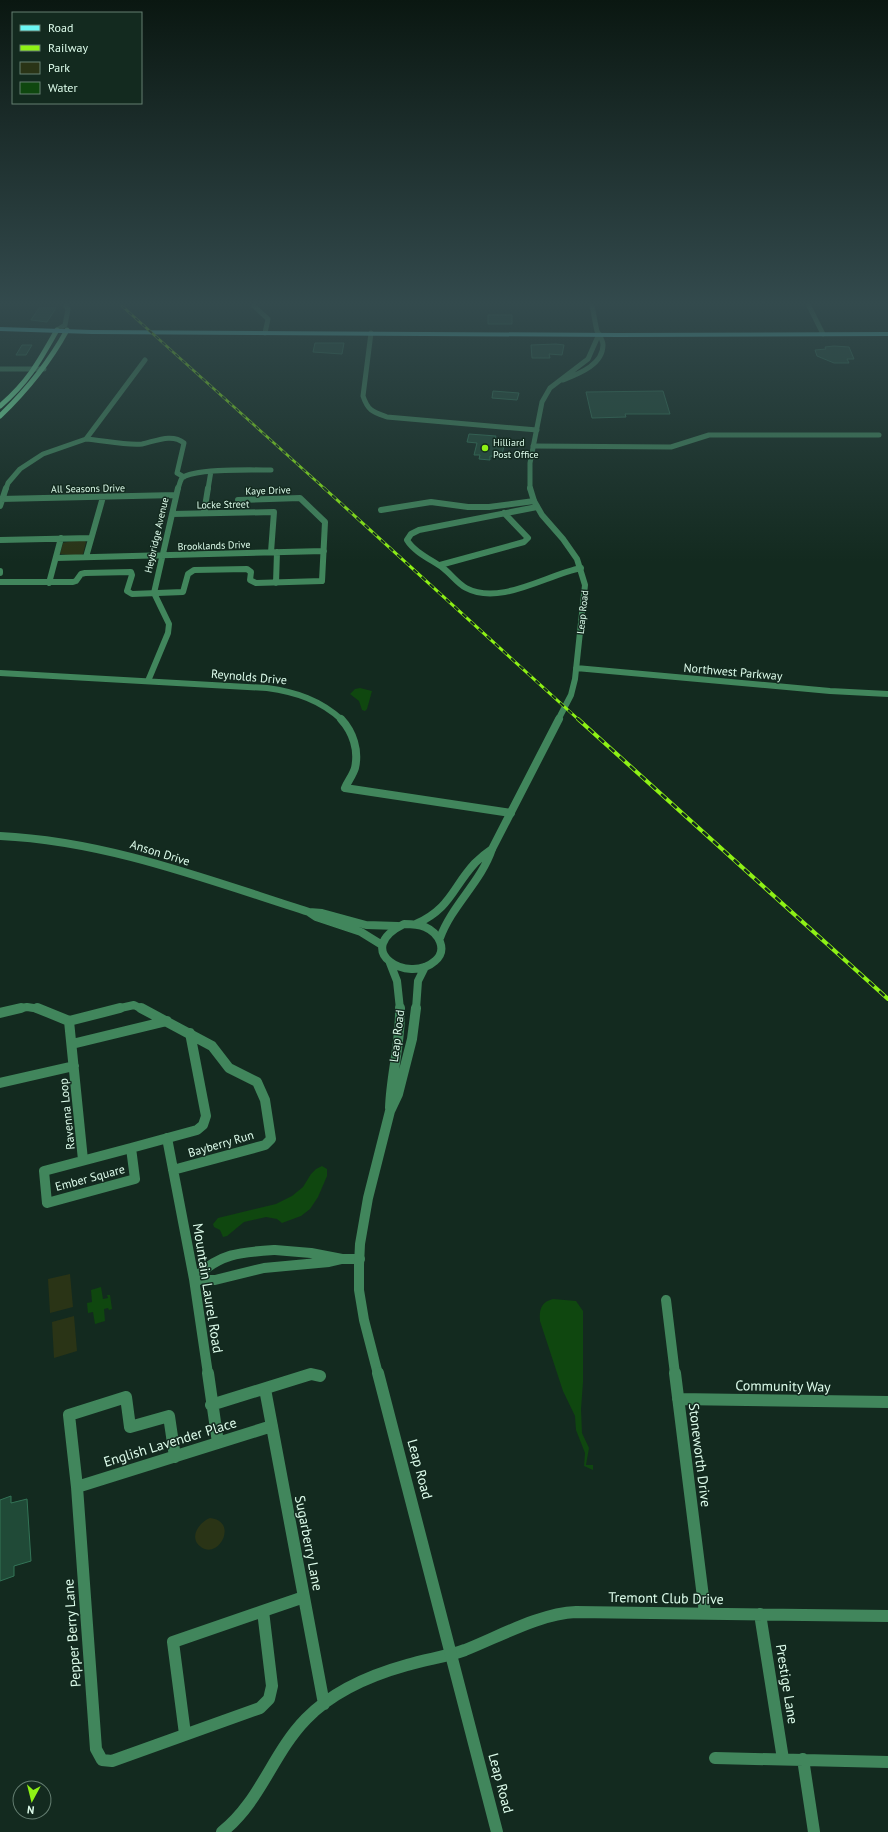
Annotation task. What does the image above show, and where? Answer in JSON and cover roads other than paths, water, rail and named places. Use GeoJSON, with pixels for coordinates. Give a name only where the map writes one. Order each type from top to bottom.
{"type":"FeatureCollection","features":[{"type":"Feature","properties":{"kind":"main road"},"geometry":{"type":"LineString","coordinates":[[0,406],[15,391]]}},
{"type":"Feature","properties":{"kind":"main road"},"geometry":{"type":"LineString","coordinates":[[0,416],[25,391]]}},
{"type":"Feature","properties":{"kind":"street"},"geometry":{"type":"LineString","coordinates":[[86,439],[121,391]]}},
{"type":"Feature","properties":{"kind":"street"},"geometry":{"type":"LineString","coordinates":[[364,391],[365,404],[373,412],[388,417],[537,430]]}},
{"type":"Feature","properties":{"kind":"street","name":"Leap Road"},"geometry":{"type":"LineString","coordinates":[[440,938],[446,919],[488,862],[492,849],[571,695],[576,668],[585,585],[581,568],[571,550],[537,507],[530,486],[528,472],[542,402],[547,391]]}},
{"type":"Feature","properties":{"kind":"street"},"geometry":{"type":"LineString","coordinates":[[533,446],[671,447],[680,446],[696,437],[709,435],[879,436]]}},
{"type":"Feature","properties":{"kind":"street"},"geometry":{"type":"LineString","coordinates":[[0,506],[1,499],[8,483],[20,468],[43,454],[86,439],[140,444],[168,438],[179,439],[184,443],[177,473],[184,477],[192,473],[211,471],[271,470]]}},
{"type":"Feature","properties":{"kind":"street"},"geometry":{"type":"LineString","coordinates":[[204,513],[211,471]]}},
{"type":"Feature","properties":{"kind":"street","name":"Heybridge Avenue"},"geometry":{"type":"LineString","coordinates":[[154,593],[176,495],[180,481],[184,477]]}},
{"type":"Feature","properties":{"kind":"street","name":"All Seasons Drive"},"geometry":{"type":"LineString","coordinates":[[1,499],[176,495]]}},
{"type":"Feature","properties":{"kind":"street"},"geometry":{"type":"LineString","coordinates":[[86,557],[103,497]]}},
{"type":"Feature","properties":{"kind":"street","name":"Kaye Drive"},"geometry":{"type":"LineString","coordinates":[[238,500],[292,498],[303,500],[325,522],[322,581],[276,583]]}},
{"type":"Feature","properties":{"kind":"street"},"geometry":{"type":"LineString","coordinates":[[381,510],[431,502],[468,507],[489,507],[534,501]]}},
{"type":"Feature","properties":{"kind":"street"},"geometry":{"type":"LineString","coordinates":[[537,507],[419,530],[411,534],[407,540],[410,545],[440,565],[465,588],[478,594],[494,594],[510,591],[567,569],[581,568]]}},
{"type":"Feature","properties":{"kind":"street","name":"Locke Street"},"geometry":{"type":"LineString","coordinates":[[172,514],[274,512],[274,552]]}},
{"type":"Feature","properties":{"kind":"street"},"geometry":{"type":"LineString","coordinates":[[440,565],[524,542],[528,538],[504,513]]}},
{"type":"Feature","properties":{"kind":"street"},"geometry":{"type":"LineString","coordinates":[[49,583],[61,538]]}},
{"type":"Feature","properties":{"kind":"street"},"geometry":{"type":"LineString","coordinates":[[0,540],[91,538]]}},
{"type":"Feature","properties":{"kind":"street","name":"Brooklands Drive"},"geometry":{"type":"LineString","coordinates":[[56,558],[324,550]]}},
{"type":"Feature","properties":{"kind":"street"},"geometry":{"type":"LineString","coordinates":[[0,582],[49,583],[76,581],[81,574],[85,573],[131,572],[132,574],[127,591],[128,593],[183,592],[189,571],[247,569],[251,572],[250,580],[252,582],[276,583],[274,552]]}},
{"type":"Feature","properties":{"kind":"street"},"geometry":{"type":"LineString","coordinates":[[148,681],[168,633],[169,624],[154,593]]}},
{"type":"Feature","properties":{"kind":"street","name":"Northwest Parkway"},"geometry":{"type":"LineString","coordinates":[[576,668],[815,690],[888,694]]}},
{"type":"Feature","properties":{"kind":"street","name":"Reynolds Drive"},"geometry":{"type":"LineString","coordinates":[[0,673],[267,688],[299,694],[325,705],[335,713],[350,732],[354,743],[355,767],[345,788],[511,812]]}},
{"type":"Feature","properties":{"kind":"street","name":"Anson Drive"},"geometry":{"type":"LineString","coordinates":[[0,836],[53,839],[88,845],[138,858],[309,912],[322,913],[366,925],[398,926]]}},
{"type":"Feature","properties":{"kind":"street","name":"Leap Road"},"geometry":{"type":"LineString","coordinates":[[416,924],[441,911],[476,862],[492,849]]}},
{"type":"Feature","properties":{"kind":"street","name":"Anson Drive"},"geometry":{"type":"LineString","coordinates":[[309,912],[316,918],[360,932],[382,945]]}},
{"type":"Feature","properties":{"kind":"street"},"geometry":{"type":"LineString","coordinates":[[416,924],[430,928],[440,938],[440,955],[432,964],[425,967],[407,970],[397,968],[385,958],[382,945],[387,934],[398,926],[416,924]]}},
{"type":"Feature","properties":{"kind":"street","name":"Leap Road"},"geometry":{"type":"LineString","coordinates":[[390,963],[396,976],[401,1006],[400,1027],[390,1094],[390,1111]]}},
{"type":"Feature","properties":{"kind":"street","name":"Leap Road"},"geometry":{"type":"LineString","coordinates":[[425,967],[418,981],[412,1039],[398,1094],[390,1111],[364,1221],[359,1286],[364,1320],[497,1832]]}},
{"type":"Feature","properties":{"kind":"street","name":"Bayberry Run"},"geometry":{"type":"LineString","coordinates":[[69,1021],[134,1005],[190,1033],[219,1050],[225,1062],[234,1071],[243,1074],[258,1083],[262,1090],[271,1132],[270,1139],[266,1145],[173,1170]]}},
{"type":"Feature","properties":{"kind":"street"},"geometry":{"type":"LineString","coordinates":[[0,1013],[26,1007],[36,1008],[69,1021]]}},
{"type":"Feature","properties":{"kind":"street","name":"Ravenna Loop"},"geometry":{"type":"LineString","coordinates":[[69,1021],[83,1160]]}},
{"type":"Feature","properties":{"kind":"street"},"geometry":{"type":"LineString","coordinates":[[72,1044],[167,1021]]}},
{"type":"Feature","properties":{"kind":"street","name":"Ember Square"},"geometry":{"type":"LineString","coordinates":[[131,1147],[135,1179],[47,1203],[44,1171],[131,1147],[197,1130],[203,1125],[206,1116],[190,1033]]}},
{"type":"Feature","properties":{"kind":"street","name":"Ravenna Loop"},"geometry":{"type":"LineString","coordinates":[[0,1083],[74,1066]]}},
{"type":"Feature","properties":{"kind":"street","name":"Mountain Laurel Road"},"geometry":{"type":"LineString","coordinates":[[167,1138],[194,1279],[211,1405],[218,1443]]}},
{"type":"Feature","properties":{"kind":"street"},"geometry":{"type":"LineString","coordinates":[[194,1279],[210,1264],[230,1256],[251,1252],[274,1250],[295,1251],[329,1255],[342,1259]]}},
{"type":"Feature","properties":{"kind":"street"},"geometry":{"type":"LineString","coordinates":[[194,1279],[215,1280],[264,1268],[329,1262],[342,1259],[360,1259]]}},
{"type":"Feature","properties":{"kind":"street","name":"Stoneworth Drive"},"geometry":{"type":"LineString","coordinates":[[666,1300],[705,1614]]}},
{"type":"Feature","properties":{"kind":"street"},"geometry":{"type":"LineString","coordinates":[[211,1405],[311,1374],[320,1376]]}},
{"type":"Feature","properties":{"kind":"street","name":"Sugarberry Lane"},"geometry":{"type":"LineString","coordinates":[[265,1389],[324,1704]]}},
{"type":"Feature","properties":{"kind":"street","name":"Pepper Berry Lane"},"geometry":{"type":"LineString","coordinates":[[175,1457],[169,1416],[130,1427],[126,1398],[69,1415],[77,1487],[96,1749],[102,1760],[112,1761],[260,1708],[269,1699],[272,1686],[263,1611]]}},
{"type":"Feature","properties":{"kind":"street","name":"Community Way"},"geometry":{"type":"LineString","coordinates":[[678,1399],[887,1405]]}},
{"type":"Feature","properties":{"kind":"street","name":"English Lavender Place"},"geometry":{"type":"LineString","coordinates":[[77,1487],[272,1426]]}},
{"type":"Feature","properties":{"kind":"street"},"geometry":{"type":"LineString","coordinates":[[184,1734],[173,1642],[304,1597]]}},
{"type":"Feature","properties":{"kind":"street","name":"Tremont Club Drive"},"geometry":{"type":"LineString","coordinates":[[222,1832],[252,1802],[284,1747],[297,1728],[324,1704],[356,1685],[381,1674],[406,1665],[451,1655],[548,1618],[571,1612],[888,1616]]}},
{"type":"Feature","properties":{"kind":"street","name":"Prestige Lane"},"geometry":{"type":"LineString","coordinates":[[760,1614],[783,1759]]}},
{"type":"Feature","properties":{"kind":"street"},"geometry":{"type":"LineString","coordinates":[[715,1758],[888,1762]]}},
{"type":"Feature","properties":{"kind":"street"},"geometry":{"type":"LineString","coordinates":[[803,1760],[814,1832]]}},
{"type":"Feature","properties":{"kind":"water"},"geometry":{"type":"Polygon","coordinates":[[[360,688],[372,691],[367,709],[365,711],[362,710],[359,701],[350,694],[355,689],[360,688]]]}},
{"type":"Feature","properties":{"kind":"water"},"geometry":{"type":"Polygon","coordinates":[[[322,1166],[327,1169],[327,1176],[318,1197],[310,1209],[301,1216],[282,1223],[277,1219],[266,1217],[244,1222],[227,1236],[223,1237],[220,1230],[214,1227],[213,1224],[218,1218],[276,1204],[292,1196],[303,1187],[316,1169],[322,1166]]]}},
{"type":"Feature","properties":{"kind":"water"},"geometry":{"type":"Polygon","coordinates":[[[101,1287],[103,1299],[108,1298],[107,1295],[110,1295],[112,1309],[104,1309],[105,1321],[95,1324],[93,1312],[88,1313],[87,1303],[92,1302],[91,1290],[101,1287]]]}},
{"type":"Feature","properties":{"kind":"water"},"geometry":{"type":"Polygon","coordinates":[[[553,1299],[576,1301],[583,1311],[582,1433],[589,1448],[586,1465],[593,1465],[593,1470],[584,1466],[585,1453],[576,1430],[575,1416],[563,1391],[540,1321],[540,1313],[543,1304],[553,1299]]]}},
{"type":"Feature","properties":{"kind":"railway"},"geometry":{"type":"LineString","coordinates":[[217,391],[325,489]]}},
{"type":"Feature","properties":{"kind":"railway"},"geometry":{"type":"LineString","coordinates":[[324,488],[579,720]]}},
{"type":"Feature","properties":{"kind":"railway"},"geometry":{"type":"LineString","coordinates":[[578,719],[888,999]]}},
{"type":"Feature","properties":{"kind":"place","name":"Hilliard Post Office"},"geometry":{"type":"Point","coordinates":[485,448]}}]}
